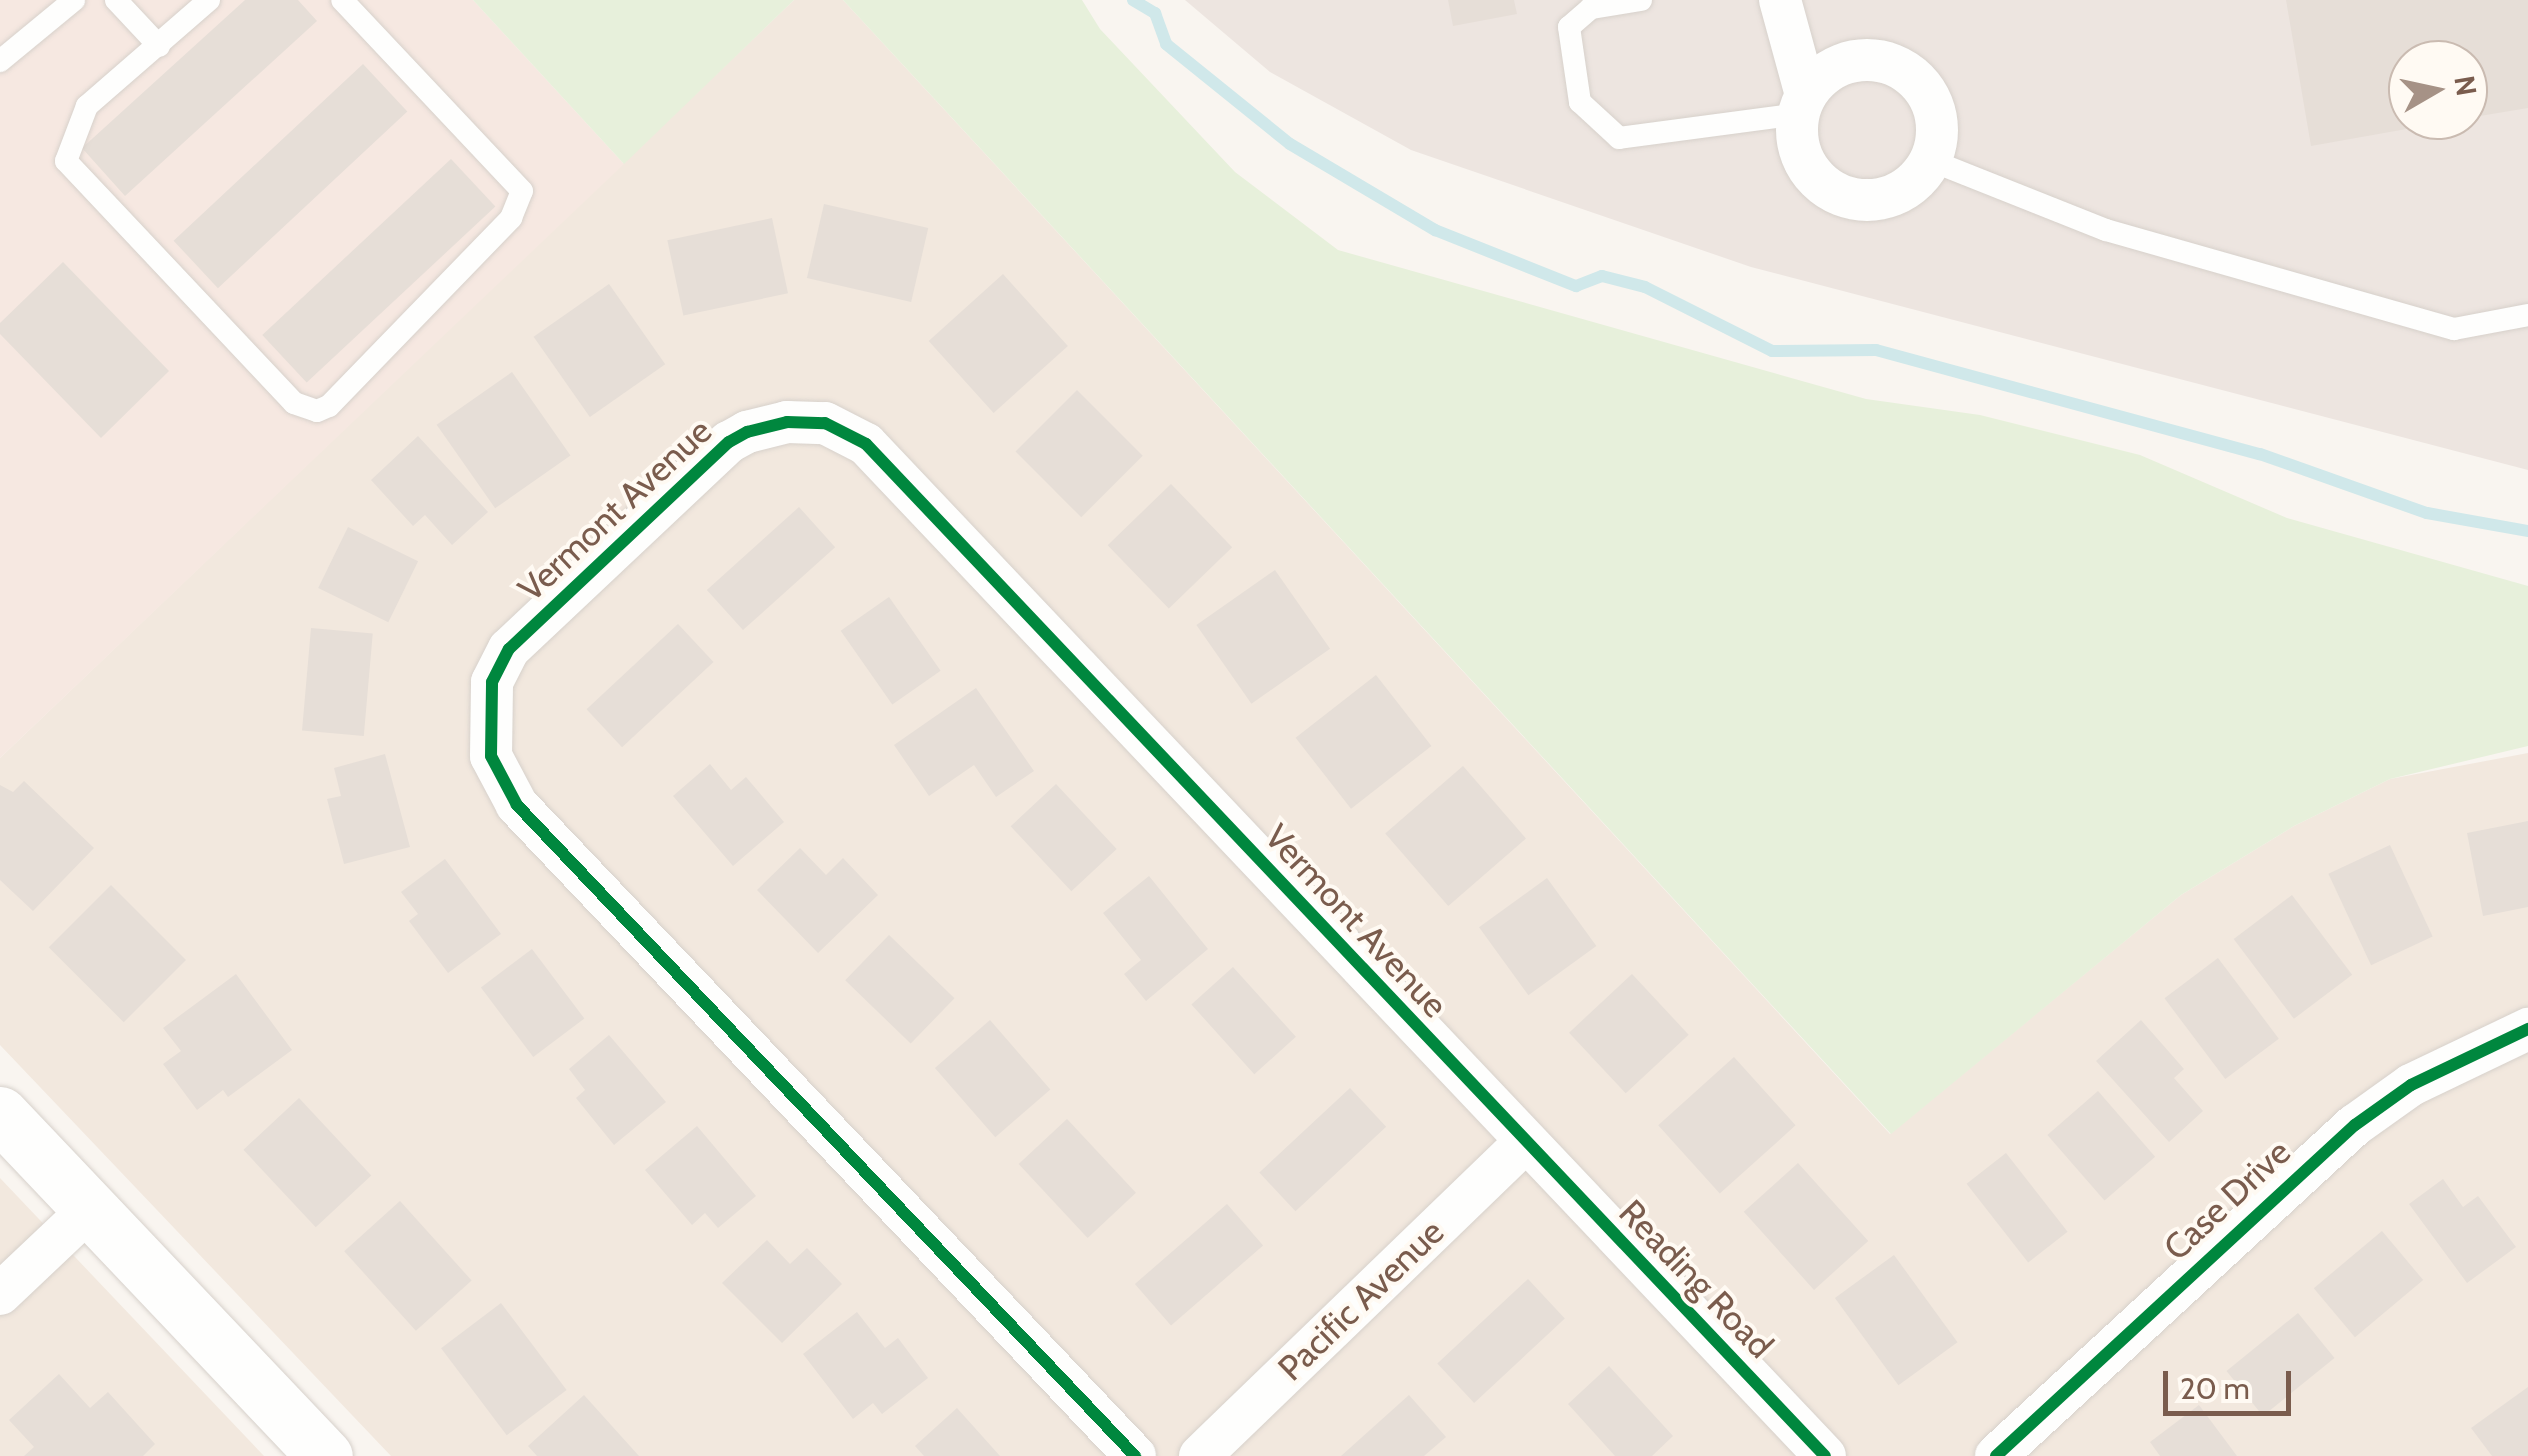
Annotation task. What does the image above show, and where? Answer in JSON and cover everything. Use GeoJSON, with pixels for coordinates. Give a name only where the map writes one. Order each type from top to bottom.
{"type":"FeatureCollection","features":[{"type":"Feature","properties":{"kind":"main road"},"geometry":{"type":"LineString","coordinates":[[0,1114],[325,1456]]}},
{"type":"Feature","properties":{"kind":"street"},"geometry":{"type":"LineString","coordinates":[[1780,0],[1802,104],[1802,159],[1816,178],[1854,200],[1899,192],[1930,160],[1936,115],[1927,94],[1889,64],[1842,64],[1802,104]]}},
{"type":"Feature","properties":{"kind":"street","name":"Vermont Avenue"},"geometry":{"type":"LineString","coordinates":[[1135,1456],[518,805],[491,756],[492,682],[509,649],[728,442],[787,422],[825,423],[866,444],[1523,1144]]}},
{"type":"Feature","properties":{"kind":"street","name":"Case Drive"},"geometry":{"type":"LineString","coordinates":[[1996,1456],[2355,1125],[2411,1085],[2528,1028]]}},
{"type":"Feature","properties":{"kind":"street","name":"Pacific Avenue"},"geometry":{"type":"LineString","coordinates":[[1200,1456],[1523,1144]]}},
{"type":"Feature","properties":{"kind":"street","name":"Reading Road"},"geometry":{"type":"LineString","coordinates":[[1523,1144],[1825,1456]]}},
{"type":"Feature","properties":{"kind":"street"},"geometry":{"type":"LineString","coordinates":[[0,1294],[90,1208]]}},
{"type":"Feature","properties":{"kind":"lane"},"geometry":{"type":"LineString","coordinates":[[0,61],[74,0]]}},
{"type":"Feature","properties":{"kind":"lane"},"geometry":{"type":"LineString","coordinates":[[116,0],[159,46]]}},
{"type":"Feature","properties":{"kind":"lane"},"geometry":{"type":"LineString","coordinates":[[209,0],[87,106],[66,162],[294,403],[317,410],[330,406],[511,218],[522,191],[342,0]]}},
{"type":"Feature","properties":{"kind":"lane"},"geometry":{"type":"LineString","coordinates":[[1641,0],[1591,8],[1568,27],[1580,102],[1619,138],[1802,104]]}},
{"type":"Feature","properties":{"kind":"lane"},"geometry":{"type":"LineString","coordinates":[[1930,160],[2106,230],[2454,329],[2528,315]]}},
{"type":"Feature","properties":{"kind":"shaded area"},"geometry":{"type":"Polygon","coordinates":[[[0,0],[473,0],[624,164],[0,758],[0,0]]]}},
{"type":"Feature","properties":{"kind":"shaded area"},"geometry":{"type":"Polygon","coordinates":[[[794,0],[843,0],[1890,1134],[2181,895],[2294,826],[2390,779],[2528,753],[2528,1456],[391,1456],[0,1045],[0,758],[794,0]]]}},
{"type":"Feature","properties":{"kind":"shaded area"},"geometry":{"type":"Polygon","coordinates":[[[1185,0],[2528,0],[2528,470],[1751,267],[1411,150],[1270,72],[1185,0]]]}},
{"type":"Feature","properties":{"kind":"shaded area"},"geometry":{"type":"Polygon","coordinates":[[[0,1178],[264,1456],[0,1456],[0,1178]]]}},
{"type":"Feature","properties":{"kind":"green space"},"geometry":{"type":"Polygon","coordinates":[[[473,0],[794,0],[624,164],[473,0]]]}},
{"type":"Feature","properties":{"kind":"green space"},"geometry":{"type":"Polygon","coordinates":[[[843,0],[1082,0],[1100,29],[1235,172],[1338,250],[1866,399],[1980,415],[2140,455],[2287,518],[2528,586],[2528,746],[2390,779],[2294,826],[2181,895],[1891,1134],[843,0]]]}},
{"type":"Feature","properties":{"kind":"building"},"geometry":{"type":"Polygon","coordinates":[[[245,0],[298,0],[317,21],[125,196],[82,148],[245,0]]]}},
{"type":"Feature","properties":{"kind":"building"},"geometry":{"type":"Polygon","coordinates":[[[1448,0],[1514,0],[1517,14],[1453,26],[1448,0]]]}},
{"type":"Feature","properties":{"kind":"building"},"geometry":{"type":"Polygon","coordinates":[[[2286,0],[2528,0],[2528,108],[2488,115],[2488,40],[2388,40],[2388,132],[2311,146],[2286,0]]]}},
{"type":"Feature","properties":{"kind":"building"},"geometry":{"type":"Polygon","coordinates":[[[363,64],[407,112],[218,288],[174,241],[363,64]]]}},
{"type":"Feature","properties":{"kind":"building"},"geometry":{"type":"Polygon","coordinates":[[[451,159],[495,207],[307,382],[262,335],[451,159]]]}},
{"type":"Feature","properties":{"kind":"building"},"geometry":{"type":"Polygon","coordinates":[[[824,204],[928,228],[911,302],[807,278],[824,204]]]}},
{"type":"Feature","properties":{"kind":"building"},"geometry":{"type":"Polygon","coordinates":[[[772,218],[788,293],[683,316],[667,240],[772,218]]]}},
{"type":"Feature","properties":{"kind":"building"},"geometry":{"type":"Polygon","coordinates":[[[63,262],[169,371],[101,438],[0,334],[0,323],[63,262]]]}},
{"type":"Feature","properties":{"kind":"building"},"geometry":{"type":"Polygon","coordinates":[[[1003,274],[1068,346],[994,413],[929,341],[1003,274]]]}},
{"type":"Feature","properties":{"kind":"building"},"geometry":{"type":"Polygon","coordinates":[[[609,284],[665,364],[590,417],[534,337],[609,284]]]}},
{"type":"Feature","properties":{"kind":"building"},"geometry":{"type":"Polygon","coordinates":[[[512,372],[571,456],[495,508],[437,425],[512,372]]]}},
{"type":"Feature","properties":{"kind":"building"},"geometry":{"type":"Polygon","coordinates":[[[1077,390],[1143,456],[1081,517],[1015,452],[1077,390]]]}},
{"type":"Feature","properties":{"kind":"building"},"geometry":{"type":"Polygon","coordinates":[[[418,436],[488,512],[452,545],[425,515],[413,526],[371,480],[418,436]]]}},
{"type":"Feature","properties":{"kind":"building"},"geometry":{"type":"Polygon","coordinates":[[[1171,484],[1232,547],[1169,608],[1108,545],[1171,484]]]}},
{"type":"Feature","properties":{"kind":"building"},"geometry":{"type":"Polygon","coordinates":[[[799,507],[835,547],[743,630],[707,590],[799,507]]]}},
{"type":"Feature","properties":{"kind":"building"},"geometry":{"type":"Polygon","coordinates":[[[348,527],[418,561],[388,622],[318,588],[348,527]]]}},
{"type":"Feature","properties":{"kind":"building"},"geometry":{"type":"Polygon","coordinates":[[[1275,570],[1330,649],[1251,704],[1196,625],[1275,570]]]}},
{"type":"Feature","properties":{"kind":"building"},"geometry":{"type":"Polygon","coordinates":[[[889,597],[941,671],[892,705],[841,631],[889,597]]]}},
{"type":"Feature","properties":{"kind":"building"},"geometry":{"type":"Polygon","coordinates":[[[678,624],[713,662],[622,747],[587,709],[678,624]]]}},
{"type":"Feature","properties":{"kind":"building"},"geometry":{"type":"Polygon","coordinates":[[[311,628],[373,633],[364,736],[302,731],[311,628]]]}},
{"type":"Feature","properties":{"kind":"building"},"geometry":{"type":"Polygon","coordinates":[[[1376,675],[1431,746],[1351,809],[1296,738],[1376,675]]]}},
{"type":"Feature","properties":{"kind":"building"},"geometry":{"type":"Polygon","coordinates":[[[976,688],[1034,771],[996,797],[974,765],[929,796],[894,745],[976,688]]]}},
{"type":"Feature","properties":{"kind":"building"},"geometry":{"type":"Polygon","coordinates":[[[385,754],[410,847],[344,864],[327,799],[341,796],[334,768],[385,754]]]}},
{"type":"Feature","properties":{"kind":"building"},"geometry":{"type":"Polygon","coordinates":[[[710,764],[731,790],[746,777],[784,822],[733,866],[673,796],[710,764]]]}},
{"type":"Feature","properties":{"kind":"building"},"geometry":{"type":"Polygon","coordinates":[[[1463,766],[1526,838],[1448,906],[1385,834],[1463,766]]]}},
{"type":"Feature","properties":{"kind":"building"},"geometry":{"type":"Polygon","coordinates":[[[24,781],[94,848],[33,911],[0,880],[0,785],[13,792],[24,781]]]}},
{"type":"Feature","properties":{"kind":"building"},"geometry":{"type":"Polygon","coordinates":[[[1056,784],[1117,849],[1071,891],[1011,826],[1056,784]]]}},
{"type":"Feature","properties":{"kind":"building"},"geometry":{"type":"Polygon","coordinates":[[[2528,821],[2528,907],[2483,916],[2467,833],[2528,821]]]}},
{"type":"Feature","properties":{"kind":"building"},"geometry":{"type":"Polygon","coordinates":[[[2390,845],[2433,937],[2371,965],[2328,874],[2390,845]]]}},
{"type":"Feature","properties":{"kind":"building"},"geometry":{"type":"Polygon","coordinates":[[[800,848],[826,875],[843,858],[878,895],[818,953],[757,890],[800,848]]]}},
{"type":"Feature","properties":{"kind":"building"},"geometry":{"type":"Polygon","coordinates":[[[445,859],[501,934],[448,973],[409,921],[418,914],[401,892],[445,859]]]}},
{"type":"Feature","properties":{"kind":"building"},"geometry":{"type":"Polygon","coordinates":[[[1149,876],[1208,949],[1146,1001],[1124,974],[1141,960],[1103,913],[1149,876]]]}},
{"type":"Feature","properties":{"kind":"building"},"geometry":{"type":"Polygon","coordinates":[[[1547,878],[1596,946],[1528,995],[1479,927],[1547,878]]]}},
{"type":"Feature","properties":{"kind":"building"},"geometry":{"type":"Polygon","coordinates":[[[111,885],[186,960],[124,1022],[49,947],[111,885]]]}},
{"type":"Feature","properties":{"kind":"building"},"geometry":{"type":"Polygon","coordinates":[[[2292,895],[2352,975],[2294,1019],[2234,939],[2292,895]]]}},
{"type":"Feature","properties":{"kind":"building"},"geometry":{"type":"Polygon","coordinates":[[[889,935],[954,998],[911,1044],[845,980],[889,935]]]}},
{"type":"Feature","properties":{"kind":"building"},"geometry":{"type":"Polygon","coordinates":[[[532,949],[584,1018],[533,1057],[481,988],[532,949]]]}},
{"type":"Feature","properties":{"kind":"building"},"geometry":{"type":"Polygon","coordinates":[[[2218,958],[2279,1039],[2225,1079],[2164,998],[2218,958]]]}},
{"type":"Feature","properties":{"kind":"building"},"geometry":{"type":"Polygon","coordinates":[[[1233,967],[1296,1037],[1254,1074],[1191,1004],[1233,967]]]}},
{"type":"Feature","properties":{"kind":"building"},"geometry":{"type":"Polygon","coordinates":[[[236,974],[292,1050],[228,1097],[223,1090],[197,1110],[163,1064],[181,1051],[163,1028],[236,974]]]}},
{"type":"Feature","properties":{"kind":"building"},"geometry":{"type":"Polygon","coordinates":[[[1632,974],[1689,1035],[1626,1093],[1569,1033],[1632,974]]]}},
{"type":"Feature","properties":{"kind":"building"},"geometry":{"type":"Polygon","coordinates":[[[990,1020],[1050,1089],[995,1137],[935,1068],[990,1020]]]}},
{"type":"Feature","properties":{"kind":"building"},"geometry":{"type":"Polygon","coordinates":[[[2141,1020],[2184,1069],[2174,1078],[2203,1111],[2169,1142],[2096,1061],[2141,1020]]]}},
{"type":"Feature","properties":{"kind":"building"},"geometry":{"type":"Polygon","coordinates":[[[609,1035],[666,1102],[614,1145],[576,1098],[585,1090],[569,1069],[609,1035]]]}},
{"type":"Feature","properties":{"kind":"building"},"geometry":{"type":"Polygon","coordinates":[[[1734,1057],[1796,1125],[1720,1194],[1658,1125],[1734,1057]]]}},
{"type":"Feature","properties":{"kind":"building"},"geometry":{"type":"Polygon","coordinates":[[[1350,1088],[1386,1127],[1295,1211],[1259,1173],[1350,1088]]]}},
{"type":"Feature","properties":{"kind":"building"},"geometry":{"type":"Polygon","coordinates":[[[2098,1091],[2155,1157],[2105,1201],[2047,1135],[2098,1091]]]}},
{"type":"Feature","properties":{"kind":"building"},"geometry":{"type":"Polygon","coordinates":[[[299,1098],[371,1176],[316,1227],[243,1150],[299,1098]]]}},
{"type":"Feature","properties":{"kind":"building"},"geometry":{"type":"Polygon","coordinates":[[[1067,1119],[1136,1193],[1088,1238],[1019,1164],[1067,1119]]]}},
{"type":"Feature","properties":{"kind":"building"},"geometry":{"type":"Polygon","coordinates":[[[697,1126],[756,1196],[718,1228],[705,1213],[692,1225],[645,1170],[697,1126]]]}},
{"type":"Feature","properties":{"kind":"building"},"geometry":{"type":"Polygon","coordinates":[[[2006,1153],[2068,1232],[2028,1263],[1967,1184],[2006,1153]]]}},
{"type":"Feature","properties":{"kind":"building"},"geometry":{"type":"Polygon","coordinates":[[[1798,1163],[1868,1241],[1814,1290],[1744,1212],[1798,1163]]]}},
{"type":"Feature","properties":{"kind":"building"},"geometry":{"type":"Polygon","coordinates":[[[2443,1179],[2463,1207],[2478,1196],[2516,1247],[2467,1283],[2409,1204],[2443,1179]]]}},
{"type":"Feature","properties":{"kind":"building"},"geometry":{"type":"Polygon","coordinates":[[[400,1201],[472,1281],[416,1331],[344,1251],[400,1201]]]}},
{"type":"Feature","properties":{"kind":"building"},"geometry":{"type":"Polygon","coordinates":[[[1227,1204],[1263,1246],[1171,1326],[1135,1284],[1227,1204]]]}},
{"type":"Feature","properties":{"kind":"building"},"geometry":{"type":"Polygon","coordinates":[[[2382,1231],[2423,1280],[2355,1337],[2314,1288],[2382,1231]]]}},
{"type":"Feature","properties":{"kind":"building"},"geometry":{"type":"Polygon","coordinates":[[[767,1240],[790,1264],[807,1248],[842,1284],[782,1343],[722,1283],[767,1240]]]}},
{"type":"Feature","properties":{"kind":"building"},"geometry":{"type":"Polygon","coordinates":[[[1894,1255],[1957,1342],[1898,1385],[1835,1298],[1894,1255]]]}},
{"type":"Feature","properties":{"kind":"building"},"geometry":{"type":"Polygon","coordinates":[[[1528,1279],[1565,1318],[1474,1403],[1437,1364],[1528,1279]]]}},
{"type":"Feature","properties":{"kind":"building"},"geometry":{"type":"Polygon","coordinates":[[[501,1303],[567,1390],[507,1435],[441,1348],[501,1303]]]}},
{"type":"Feature","properties":{"kind":"building"},"geometry":{"type":"Polygon","coordinates":[[[857,1312],[885,1348],[898,1338],[928,1378],[882,1414],[873,1403],[853,1419],[803,1354],[857,1312]]]}},
{"type":"Feature","properties":{"kind":"building"},"geometry":{"type":"Polygon","coordinates":[[[2298,1313],[2335,1358],[2263,1416],[2227,1371],[2298,1313]]]}},
{"type":"Feature","properties":{"kind":"building"},"geometry":{"type":"Polygon","coordinates":[[[1609,1366],[1673,1436],[1652,1456],[1615,1456],[1568,1404],[1609,1366]]]}},
{"type":"Feature","properties":{"kind":"building"},"geometry":{"type":"Polygon","coordinates":[[[59,1374],[90,1408],[108,1392],[155,1444],[143,1456],[24,1456],[34,1447],[9,1420],[59,1374]]]}},
{"type":"Feature","properties":{"kind":"building"},"geometry":{"type":"Polygon","coordinates":[[[2528,1387],[2528,1456],[2492,1456],[2471,1428],[2528,1387]]]}},
{"type":"Feature","properties":{"kind":"building"},"geometry":{"type":"Polygon","coordinates":[[[584,1395],[639,1456],[537,1456],[528,1446],[584,1395]]]}},
{"type":"Feature","properties":{"kind":"building"},"geometry":{"type":"Polygon","coordinates":[[[1409,1395],[1446,1437],[1424,1456],[1341,1456],[1409,1395]]]}},
{"type":"Feature","properties":{"kind":"building"},"geometry":{"type":"Polygon","coordinates":[[[2199,1405],[2237,1456],[2160,1456],[2150,1442],[2199,1405]]]}},
{"type":"Feature","properties":{"kind":"building"},"geometry":{"type":"Polygon","coordinates":[[[957,1408],[1000,1456],[924,1456],[915,1446],[957,1408]]]}},
{"type":"Feature","properties":{"kind":"waterway"},"geometry":{"type":"LineString","coordinates":[[1133,0],[1155,13],[1166,44],[1290,144],[1435,230],[1576,286],[1602,276],[1645,287],[1772,351],[1876,350],[2260,454],[2427,513],[2528,531]]}},
{"type":"Feature","properties":{"kind":"cycle path"},"geometry":{"type":"LineString","coordinates":[[1135,1456],[517,805],[491,756],[492,682],[509,649],[729,442],[747,432],[787,422],[825,423],[866,444],[1825,1456]]}},
{"type":"Feature","properties":{"kind":"cycle path"},"geometry":{"type":"LineString","coordinates":[[1996,1456],[2355,1125],[2411,1085],[2528,1029]]}}]}
